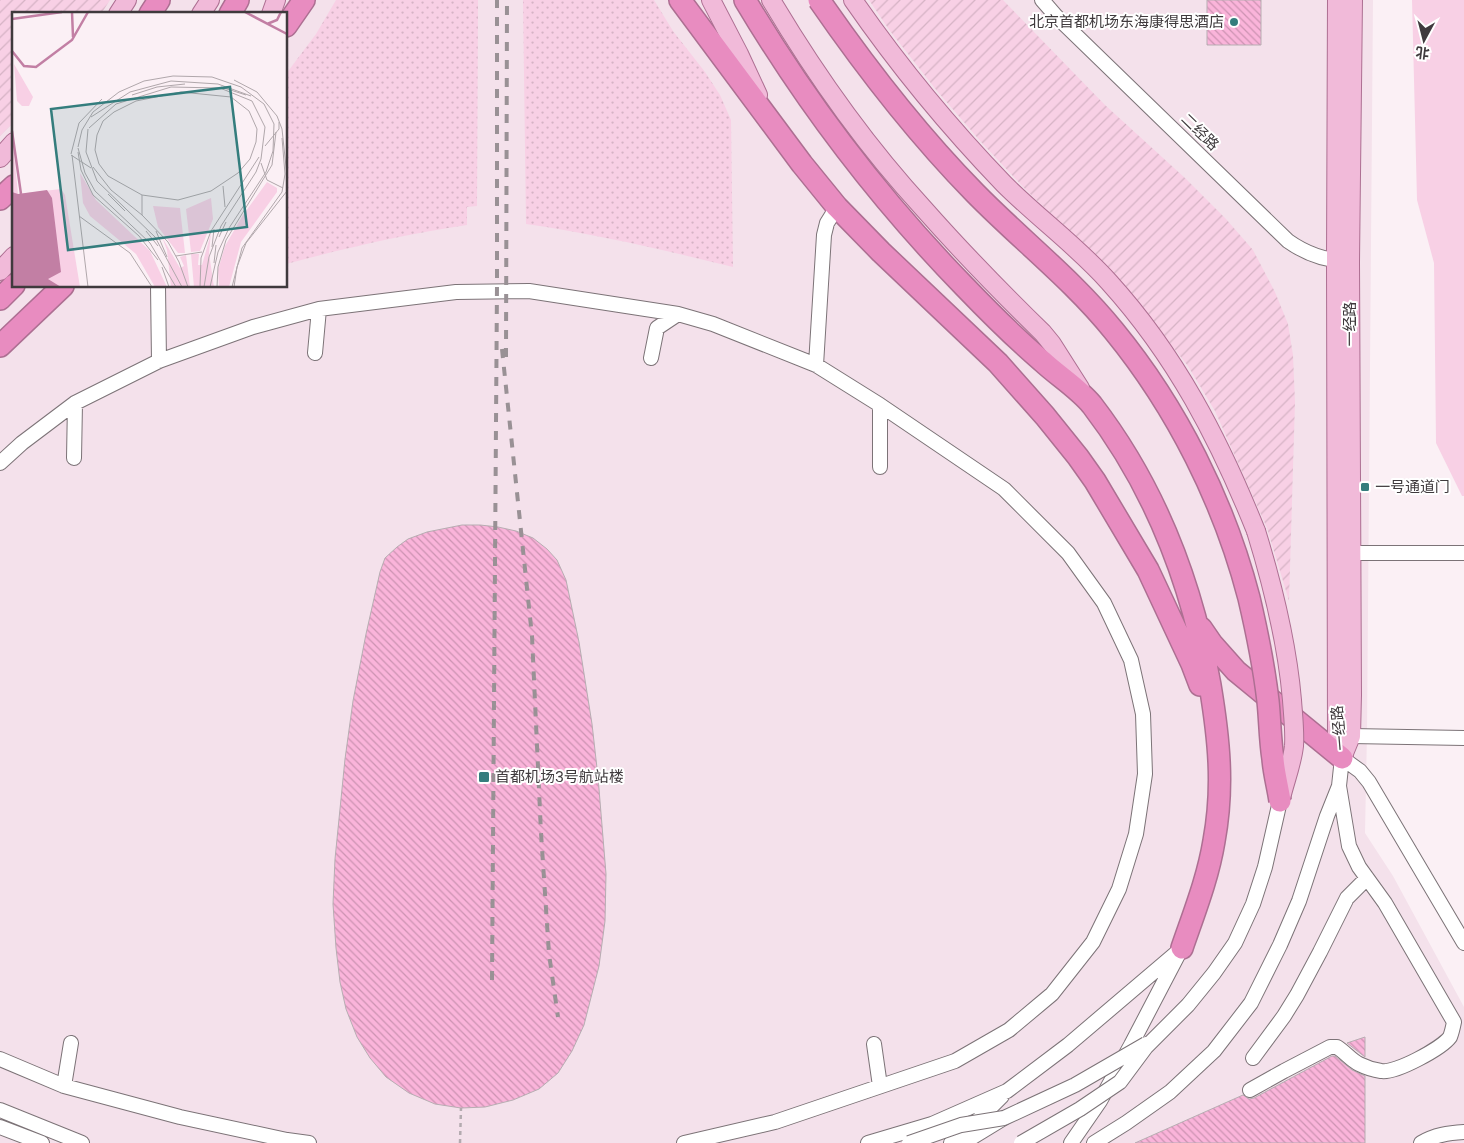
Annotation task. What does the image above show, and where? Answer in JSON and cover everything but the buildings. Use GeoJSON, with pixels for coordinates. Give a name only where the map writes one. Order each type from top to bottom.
{"type":"FeatureCollection","features":[{"type":"Feature","properties":{"kind":"highway"},"geometry":{"type":"LineString","coordinates":[[151,12],[159,0]]}},
{"type":"Feature","properties":{"kind":"highway"},"geometry":{"type":"LineString","coordinates":[[231,12],[238,0]]}},
{"type":"Feature","properties":{"kind":"highway"},"geometry":{"type":"LineString","coordinates":[[288,23],[304,0]]}},
{"type":"Feature","properties":{"kind":"highway"},"geometry":{"type":"LineString","coordinates":[[680,0],[710,43],[837,207],[899,270],[980,345],[1062,436],[1095,482],[1140,555],[1192,664],[1211,714],[1218,740]]}},
{"type":"Feature","properties":{"kind":"highway"},"geometry":{"type":"LineString","coordinates":[[745,0],[794,78],[867,177],[942,263],[1029,350],[1090,403],[1125,454],[1156,508],[1173,547],[1194,615],[1206,661],[1218,740],[1220,778],[1214,841],[1206,878],[1182,948]]}},
{"type":"Feature","properties":{"kind":"highway"},"geometry":{"type":"LineString","coordinates":[[819,0],[866,67],[916,128],[995,213],[1088,300],[1127,347],[1167,406],[1204,475],[1235,553],[1248,598],[1264,670],[1273,762],[1280,801]]}},
{"type":"Feature","properties":{"kind":"highway"},"geometry":{"type":"LineString","coordinates":[[0,199],[12,188]]}},
{"type":"Feature","properties":{"kind":"highway"},"geometry":{"type":"LineString","coordinates":[[0,298],[12,286]]}},
{"type":"Feature","properties":{"kind":"highway"},"geometry":{"type":"LineString","coordinates":[[0,346],[61,288]]}},
{"type":"Feature","properties":{"kind":"highway"},"geometry":{"type":"LineString","coordinates":[[1194,615],[1212,644],[1236,671],[1342,758]]}},
{"type":"Feature","properties":{"kind":"main road"},"geometry":{"type":"LineString","coordinates":[[203,12],[210,0]]}},
{"type":"Feature","properties":{"kind":"main road"},"geometry":{"type":"LineString","coordinates":[[272,12],[276,0]]}},
{"type":"Feature","properties":{"kind":"main road"},"geometry":{"type":"LineString","coordinates":[[711,0],[769,118]]}},
{"type":"Feature","properties":{"kind":"main road"},"geometry":{"type":"LineString","coordinates":[[771,0],[825,84],[875,151],[924,210],[1043,333],[1090,403]]}},
{"type":"Feature","properties":{"kind":"main road"},"geometry":{"type":"LineString","coordinates":[[854,0],[914,82],[980,159],[1108,281],[1158,344],[1214,434],[1237,483],[1256,531],[1288,660],[1294,745],[1280,801]]}},
{"type":"Feature","properties":{"kind":"main road","name":"一经路"},"geometry":{"type":"LineString","coordinates":[[1337,0],[1351,553],[1351,736],[1342,758]]}},
{"type":"Feature","properties":{"kind":"main road","name":"一经路"},"geometry":{"type":"LineString","coordinates":[[1342,758],[1337,736],[1343,261],[1353,0]]}},
{"type":"Feature","properties":{"kind":"main road"},"geometry":{"type":"LineString","coordinates":[[0,158],[12,144]]}},
{"type":"Feature","properties":{"kind":"main road"},"geometry":{"type":"LineString","coordinates":[[0,271],[12,258]]}},
{"type":"Feature","properties":{"kind":"street","name":"二经路"},"geometry":{"type":"LineString","coordinates":[[1042,0],[1056,16],[1288,241],[1302,251],[1320,257],[1343,261]]}},
{"type":"Feature","properties":{"kind":"street"},"geometry":{"type":"LineString","coordinates":[[816,365],[824,235],[827,223],[837,207]]}},
{"type":"Feature","properties":{"kind":"street"},"geometry":{"type":"LineString","coordinates":[[158,288],[159,362]]}},
{"type":"Feature","properties":{"kind":"street"},"geometry":{"type":"LineString","coordinates":[[0,463],[22,443],[75,403],[159,362],[253,327],[319,310],[456,292],[529,291],[678,314],[713,324],[816,365],[880,405],[1004,489],[1068,552],[1104,603],[1131,660],[1143,714],[1145,774],[1136,834],[1119,889],[1092,942],[1052,994],[1009,1030],[955,1061],[774,1122],[684,1143]]}},
{"type":"Feature","properties":{"kind":"street"},"geometry":{"type":"LineString","coordinates":[[315,353],[319,310]]}},
{"type":"Feature","properties":{"kind":"street"},"geometry":{"type":"LineString","coordinates":[[651,358],[657,328],[678,314]]}},
{"type":"Feature","properties":{"kind":"street"},"geometry":{"type":"LineString","coordinates":[[74,458],[75,403]]}},
{"type":"Feature","properties":{"kind":"street"},"geometry":{"type":"LineString","coordinates":[[880,405],[880,467]]}},
{"type":"Feature","properties":{"kind":"street"},"geometry":{"type":"LineString","coordinates":[[1351,553],[1464,553]]}},
{"type":"Feature","properties":{"kind":"street"},"geometry":{"type":"LineString","coordinates":[[1351,736],[1464,738]]}},
{"type":"Feature","properties":{"kind":"street"},"geometry":{"type":"LineString","coordinates":[[1250,1090],[1330,1047],[1338,1047],[1358,1064],[1381,1071],[1392,1071],[1413,1062],[1444,1043],[1450,1037],[1453,1029],[1454,1022],[1385,903],[1359,867],[1349,846],[1339,786],[1342,758],[1360,771],[1369,782],[1464,943]]}},
{"type":"Feature","properties":{"kind":"street"},"geometry":{"type":"LineString","coordinates":[[1094,1143],[1126,1124],[1170,1092],[1214,1051],[1251,1003],[1280,945],[1298,901],[1339,786]]}},
{"type":"Feature","properties":{"kind":"street"},"geometry":{"type":"LineString","coordinates":[[1021,1143],[1080,1109],[1123,1079],[1138,1056],[1152,1040],[1202,989],[1238,938],[1249,915],[1263,874],[1280,801]]}},
{"type":"Feature","properties":{"kind":"street"},"geometry":{"type":"LineString","coordinates":[[1253,1058],[1297,995],[1347,898],[1367,878]]}},
{"type":"Feature","properties":{"kind":"street"},"geometry":{"type":"LineString","coordinates":[[951,1143],[970,1128],[1007,1091],[1068,1045],[1182,948]]}},
{"type":"Feature","properties":{"kind":"street"},"geometry":{"type":"LineString","coordinates":[[1071,1143],[1100,1101],[1182,948]]}},
{"type":"Feature","properties":{"kind":"street"},"geometry":{"type":"LineString","coordinates":[[963,1143],[1004,1118],[1076,1085],[1152,1040]]}},
{"type":"Feature","properties":{"kind":"street"},"geometry":{"type":"LineString","coordinates":[[64,1086],[71,1043]]}},
{"type":"Feature","properties":{"kind":"street"},"geometry":{"type":"LineString","coordinates":[[874,1044],[880,1086]]}},
{"type":"Feature","properties":{"kind":"street"},"geometry":{"type":"LineString","coordinates":[[0,1059],[64,1086],[180,1117],[309,1143]]}},
{"type":"Feature","properties":{"kind":"street"},"geometry":{"type":"LineString","coordinates":[[868,1143],[932,1124],[1007,1091]]}},
{"type":"Feature","properties":{"kind":"street"},"geometry":{"type":"LineString","coordinates":[[0,1110],[82,1143]]}},
{"type":"Feature","properties":{"kind":"street"},"geometry":{"type":"LineString","coordinates":[[909,1143],[960,1125],[1004,1118]]}},
{"type":"Feature","properties":{"kind":"street"},"geometry":{"type":"LineString","coordinates":[[0,1127],[42,1143]]}},
{"type":"Feature","properties":{"kind":"street"},"geometry":{"type":"LineString","coordinates":[[1421,1143],[1448,1132],[1464,1132]]}},
{"type":"Feature","properties":{"kind":"path"},"geometry":{"type":"LineString","coordinates":[[460,1143],[461,1108]]}},
{"type":"Feature","properties":{"kind":"shaded area"},"geometry":{"type":"Polygon","coordinates":[[[0,0],[1373,0],[1365,833],[1393,876],[1464,1007],[1464,1143],[0,1143],[0,0]]]}},
{"type":"Feature","properties":{"kind":"shaded area"},"geometry":{"type":"Polygon","coordinates":[[[0,0],[110,0],[102,12],[12,12],[12,124],[0,136],[0,0]]]}},
{"type":"Feature","properties":{"kind":"shaded area"},"geometry":{"type":"Polygon","coordinates":[[[336,0],[478,0],[477,206],[467,207],[467,225],[376,242],[288,263],[288,71],[316,34],[336,0]]]}},
{"type":"Feature","properties":{"kind":"shaded area"},"geometry":{"type":"Polygon","coordinates":[[[523,0],[654,0],[673,31],[705,72],[720,95],[731,120],[733,267],[630,243],[526,224],[523,0]]]}},
{"type":"Feature","properties":{"kind":"shaded area"},"geometry":{"type":"Polygon","coordinates":[[[869,0],[1003,0],[1105,105],[1185,178],[1226,219],[1253,250],[1275,292],[1288,324],[1293,355],[1295,402],[1289,601],[1267,528],[1215,411],[1188,366],[1116,276],[1026,190],[982,143],[937,91],[890,31],[869,0]]]}},
{"type":"Feature","properties":{"kind":"shaded area"},"geometry":{"type":"Polygon","coordinates":[[[1412,0],[1464,0],[1464,496],[1462,496],[1436,443],[1434,263],[1417,200],[1412,0]]]}},
{"type":"Feature","properties":{"kind":"railway"},"geometry":{"type":"LineString","coordinates":[[492,980],[497,0]]}},
{"type":"Feature","properties":{"kind":"railway"},"geometry":{"type":"LineString","coordinates":[[506,357],[507,0]]}},
{"type":"Feature","properties":{"kind":"railway"},"geometry":{"type":"LineString","coordinates":[[502,349],[532,636],[541,833],[549,954],[558,1017]]}},
{"type":"Feature","properties":{"kind":"place","name":"北京首都机场东海康得思酒店"},"geometry":{"type":"Point","coordinates":[1234,22]}},
{"type":"Feature","properties":{"kind":"place","name":"一号通道门"},"geometry":{"type":"Point","coordinates":[1365,487]}},
{"type":"Feature","properties":{"kind":"place","name":"首都机场3号航站楼"},"geometry":{"type":"Point","coordinates":[484,777]}}]}
